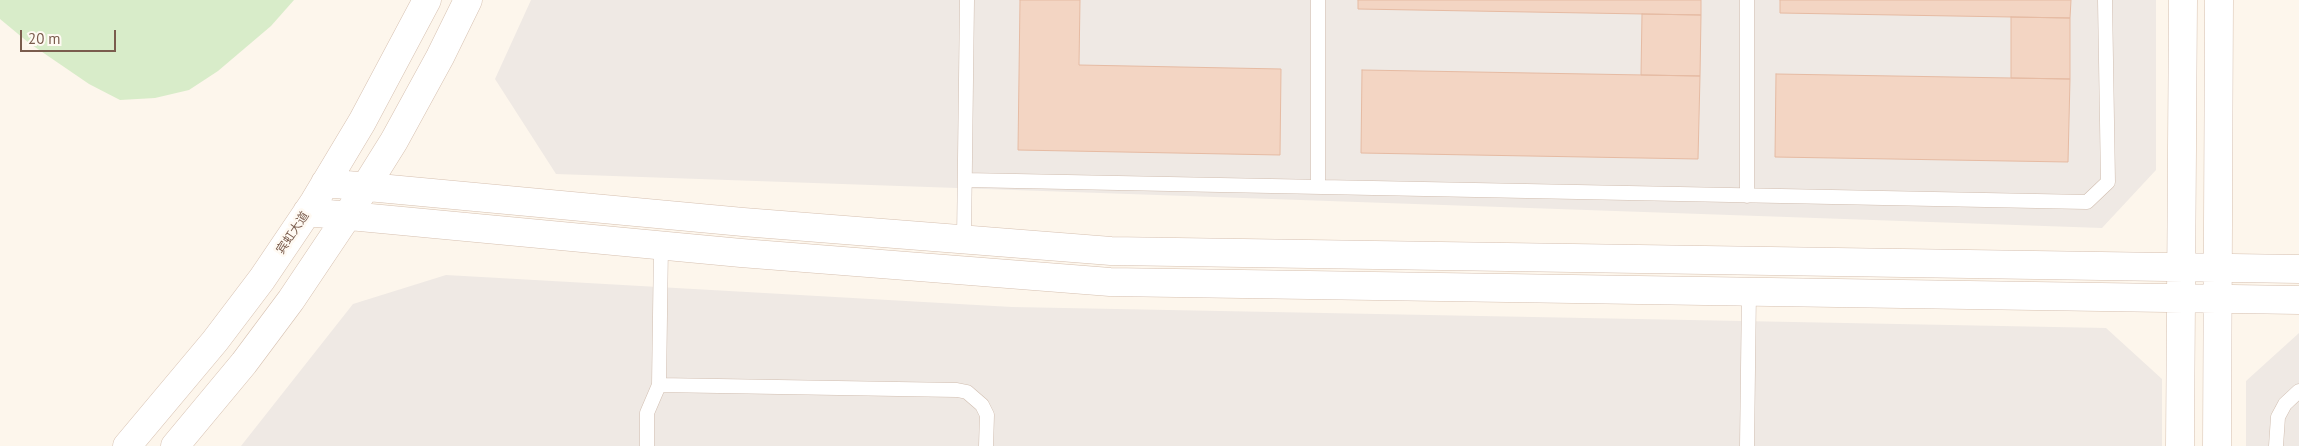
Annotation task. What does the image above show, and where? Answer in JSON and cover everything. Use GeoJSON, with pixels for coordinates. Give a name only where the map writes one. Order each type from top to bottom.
{"type":"FeatureCollection","features":[{"type":"Feature","properties":{"kind":"street","name":"宾虹大道"},"geometry":{"type":"LineString","coordinates":[[127,446],[215,341],[262,279],[326,183],[362,122],[427,0]]}},
{"type":"Feature","properties":{"kind":"street"},"geometry":{"type":"LineString","coordinates":[[175,446],[267,332],[347,216],[394,141],[440,57],[468,0]]}},
{"type":"Feature","properties":{"kind":"street"},"geometry":{"type":"LineString","coordinates":[[2180,446],[2183,0]]}},
{"type":"Feature","properties":{"kind":"street"},"geometry":{"type":"LineString","coordinates":[[2217,446],[2219,0]]}},
{"type":"Feature","properties":{"kind":"street"},"geometry":{"type":"LineString","coordinates":[[326,183],[743,222],[1121,251],[2299,269]]}},
{"type":"Feature","properties":{"kind":"street"},"geometry":{"type":"LineString","coordinates":[[307,212],[661,246],[1110,282],[2299,300]]}},
{"type":"Feature","properties":{"kind":"lane"},"geometry":{"type":"LineString","coordinates":[[964,239],[967,0]]}},
{"type":"Feature","properties":{"kind":"lane"},"geometry":{"type":"LineString","coordinates":[[1318,0],[1318,187]]}},
{"type":"Feature","properties":{"kind":"lane"},"geometry":{"type":"LineString","coordinates":[[1747,0],[1747,196]]}},
{"type":"Feature","properties":{"kind":"lane"},"geometry":{"type":"LineString","coordinates":[[965,180],[2087,202],[2108,182],[2105,0]]}},
{"type":"Feature","properties":{"kind":"lane"},"geometry":{"type":"LineString","coordinates":[[647,446],[647,413],[659,385],[661,246]]}},
{"type":"Feature","properties":{"kind":"lane"},"geometry":{"type":"LineString","coordinates":[[1747,446],[1748,292]]}},
{"type":"Feature","properties":{"kind":"lane"},"geometry":{"type":"LineString","coordinates":[[659,385],[957,390],[967,392],[982,405],[987,414],[986,446]]}},
{"type":"Feature","properties":{"kind":"lane"},"geometry":{"type":"LineString","coordinates":[[2276,446],[2278,417],[2285,404],[2299,391]]}},
{"type":"Feature","properties":{"kind":"shaded area"},"geometry":{"type":"Polygon","coordinates":[[[531,0],[2156,0],[2156,170],[2102,228],[556,174],[495,79],[531,0]]]}},
{"type":"Feature","properties":{"kind":"shaded area"},"geometry":{"type":"Polygon","coordinates":[[[446,275],[1012,307],[2106,328],[2162,379],[2162,446],[241,446],[353,304],[446,275]]]}},
{"type":"Feature","properties":{"kind":"shaded area"},"geometry":{"type":"Polygon","coordinates":[[[2299,333],[2299,446],[2246,446],[2246,381],[2299,333]]]}},
{"type":"Feature","properties":{"kind":"green space"},"geometry":{"type":"Polygon","coordinates":[[[0,0],[294,0],[271,26],[218,71],[189,90],[155,98],[120,100],[89,84],[29,43],[0,19],[0,0]]]}},
{"type":"Feature","properties":{"kind":"building"},"geometry":{"type":"Polygon","coordinates":[[[1020,0],[1080,0],[1079,65],[1281,69],[1280,155],[1018,150],[1020,0]]]}},
{"type":"Feature","properties":{"kind":"building"},"geometry":{"type":"Polygon","coordinates":[[[1358,0],[1701,0],[1701,15],[1358,9],[1358,0]]]}},
{"type":"Feature","properties":{"kind":"building"},"geometry":{"type":"Polygon","coordinates":[[[1780,0],[2071,0],[2070,18],[1780,13],[1780,0]]]}},
{"type":"Feature","properties":{"kind":"building"},"geometry":{"type":"Polygon","coordinates":[[[1642,14],[1701,15],[1700,76],[1641,75],[1642,14]]]}},
{"type":"Feature","properties":{"kind":"building"},"geometry":{"type":"Polygon","coordinates":[[[2011,17],[2070,18],[2070,79],[2011,78],[2011,17]]]}},
{"type":"Feature","properties":{"kind":"building"},"geometry":{"type":"Polygon","coordinates":[[[1362,70],[1700,76],[1698,159],[1361,153],[1362,70]]]}},
{"type":"Feature","properties":{"kind":"building"},"geometry":{"type":"Polygon","coordinates":[[[1776,74],[2070,79],[2068,162],[1775,157],[1776,74]]]}}]}
